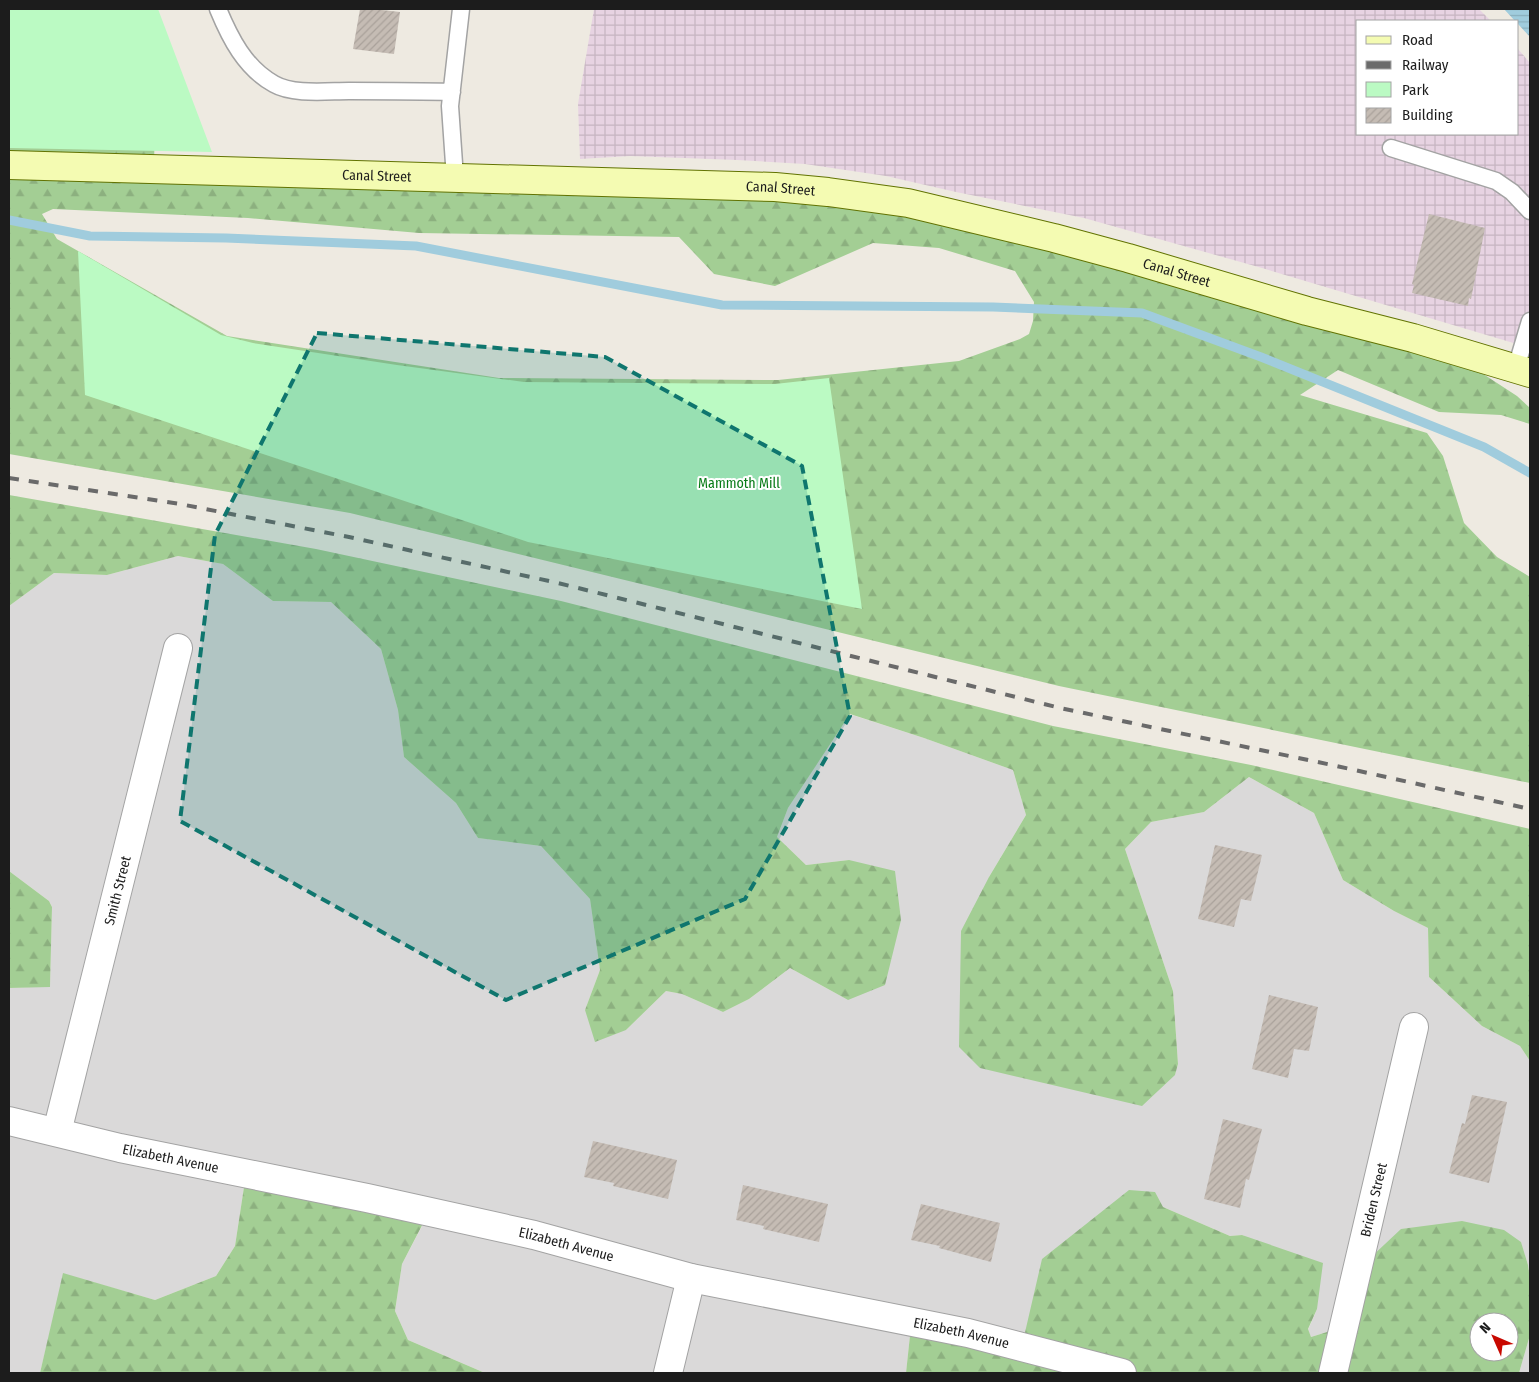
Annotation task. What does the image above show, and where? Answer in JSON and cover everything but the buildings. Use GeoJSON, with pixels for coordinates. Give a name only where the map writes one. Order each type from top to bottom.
{"type":"FeatureCollection","features":[{"type":"Feature","properties":{"kind":"street","name":"Canal Street"},"geometry":{"type":"LineString","coordinates":[[9,165],[775,187],[828,192],[908,203],[1054,238],[1523,370]]}},
{"type":"Feature","properties":{"kind":"street","name":"Smith Street"},"geometry":{"type":"LineString","coordinates":[[57,1132],[178,648]]}},
{"type":"Feature","properties":{"kind":"street","name":"Briden Street"},"geometry":{"type":"LineString","coordinates":[[1333,1373],[1414,1027]]}},
{"type":"Feature","properties":{"kind":"street","name":"Elizabeth Avenue"},"geometry":{"type":"LineString","coordinates":[[9,1120],[120,1148],[525,1232],[690,1278],[968,1333],[1122,1373]]}},
{"type":"Feature","properties":{"kind":"street"},"geometry":{"type":"LineString","coordinates":[[668,1373],[690,1278]]}},
{"type":"Feature","properties":{"kind":"lane"},"geometry":{"type":"LineString","coordinates":[[218,9],[233,41],[245,59],[258,73],[275,85],[304,91],[452,92]]}},
{"type":"Feature","properties":{"kind":"lane"},"geometry":{"type":"LineString","coordinates":[[455,178],[450,106],[461,9]]}},
{"type":"Feature","properties":{"kind":"lane"},"geometry":{"type":"LineString","coordinates":[[1391,148],[1496,182],[1512,192],[1530,211]]}},
{"type":"Feature","properties":{"kind":"lane"},"geometry":{"type":"LineString","coordinates":[[1523,370],[1530,321]]}},
{"type":"Feature","properties":{"kind":"highlighted area"},"geometry":{"type":"Polygon","coordinates":[[[317,333],[605,357],[802,466],[850,716],[745,899],[506,1000],[180,821],[215,535],[317,333]]]}},
{"type":"Feature","properties":{"kind":"shaded area"},"geometry":{"type":"Polygon","coordinates":[[[594,9],[1479,9],[1490,20],[1356,20],[1356,135],[1519,135],[1519,50],[1530,63],[1530,348],[1262,268],[1084,218],[886,176],[805,164],[737,160],[630,156],[580,159],[578,104],[594,9]]]}},
{"type":"Feature","properties":{"kind":"shaded area"},"geometry":{"type":"Polygon","coordinates":[[[178,556],[223,564],[273,601],[331,602],[381,649],[398,710],[404,757],[456,803],[478,838],[541,846],[590,899],[600,970],[585,1010],[626,1030],[666,991],[682,994],[723,1012],[749,999],[790,968],[848,1000],[849,860],[806,865],[777,837],[788,808],[849,714],[924,738],[1013,770],[1026,815],[989,877],[1175,1075],[1178,1064],[1173,991],[1125,849],[1151,822],[1204,812],[1249,777],[1314,813],[1343,880],[1394,911],[1428,928],[1429,977],[1482,1026],[1520,1046],[1530,1061],[1530,1280],[1528,1265],[1521,1243],[1347,1316],[1327,1332],[1311,1337],[1308,1330],[1317,1309],[1243,1235],[1230,1236],[1163,1207],[1023,1341],[911,1326],[906,1373],[485,1373],[408,1340],[395,1311],[402,1264],[430,1211],[246,1174],[235,1246],[216,1276],[155,1300],[64,1274],[40,1373],[9,1373],[9,988],[50,986],[52,907],[49,901],[9,871],[9,606],[54,573],[107,575],[178,556]]]}},
{"type":"Feature","properties":{"kind":"shaded area"},"geometry":{"type":"Polygon","coordinates":[[[1530,1335],[1530,1373],[1519,1373],[1530,1335]]]}},
{"type":"Feature","properties":{"kind":"green space"},"geometry":{"type":"Polygon","coordinates":[[[9,9],[155,90],[154,176],[903,205],[1474,368],[1517,396],[1530,408],[1530,424],[1501,415],[1439,412],[1338,370],[1300,395],[1427,433],[1443,456],[1464,523],[1497,557],[1530,577],[1530,783],[1059,686],[350,513],[9,454],[9,9]],[[53,209],[42,214],[57,239],[227,336],[499,378],[778,380],[959,361],[1020,339],[1029,334],[1033,321],[1034,302],[1015,271],[939,248],[873,243],[775,286],[714,274],[679,237],[419,233],[248,218],[53,209]]]}},
{"type":"Feature","properties":{"kind":"green space"},"geometry":{"type":"Polygon","coordinates":[[[9,9],[158,9],[212,152],[9,148],[9,9]]]}},
{"type":"Feature","properties":{"kind":"green space","name":"Mammoth Mill"},"geometry":{"type":"Polygon","coordinates":[[[78,251],[221,335],[253,343],[524,382],[775,384],[829,378],[862,609],[528,542],[85,395],[78,251]]]}},
{"type":"Feature","properties":{"kind":"green space"},"geometry":{"type":"Polygon","coordinates":[[[9,495],[316,549],[561,601],[1053,726],[1251,765],[1530,829],[1530,1061],[1520,1046],[1482,1026],[1429,977],[1428,928],[1394,911],[1343,880],[1314,813],[1249,777],[1204,812],[1151,822],[1125,849],[1173,991],[1178,1064],[1175,1075],[1142,1106],[980,1068],[959,1047],[961,931],[989,877],[1026,815],[1013,770],[850,714],[788,808],[777,837],[806,865],[849,860],[895,871],[901,920],[885,985],[848,1000],[790,968],[749,999],[723,1012],[682,994],[666,991],[626,1030],[595,1042],[585,1010],[600,970],[590,899],[541,846],[478,838],[456,803],[404,757],[398,710],[381,649],[331,602],[273,601],[223,564],[178,556],[107,575],[54,573],[9,606],[9,495]]]}},
{"type":"Feature","properties":{"kind":"green space"},"geometry":{"type":"Polygon","coordinates":[[[9,871],[49,901],[52,907],[50,987],[9,988],[9,871]]]}},
{"type":"Feature","properties":{"kind":"green space"},"geometry":{"type":"Polygon","coordinates":[[[246,1174],[430,1210],[402,1264],[395,1311],[408,1340],[485,1373],[40,1373],[63,1273],[155,1300],[216,1276],[235,1246],[246,1174]]]}},
{"type":"Feature","properties":{"kind":"green space"},"geometry":{"type":"Polygon","coordinates":[[[1129,1190],[1155,1192],[1163,1207],[1230,1236],[1242,1235],[1323,1263],[1317,1309],[1308,1329],[1311,1337],[1327,1332],[1347,1316],[1369,1259],[1401,1229],[1462,1221],[1504,1230],[1521,1242],[1528,1265],[1530,1280],[1530,1335],[1519,1373],[906,1373],[911,1326],[1023,1341],[1042,1259],[1129,1190]]]}},
{"type":"Feature","properties":{"kind":"water"},"geometry":{"type":"Polygon","coordinates":[[[1504,9],[1530,9],[1530,37],[1519,25],[1519,20],[1514,20],[1504,9]]]}},
{"type":"Feature","properties":{"kind":"waterway"},"geometry":{"type":"LineString","coordinates":[[9,220],[90,236],[226,238],[416,246],[722,305],[993,307],[1142,313],[1261,357],[1484,447],[1530,473]]}},
{"type":"Feature","properties":{"kind":"railway"},"geometry":{"type":"LineString","coordinates":[[9,478],[180,504],[349,537],[558,583],[1060,708],[1530,809]]}}]}
